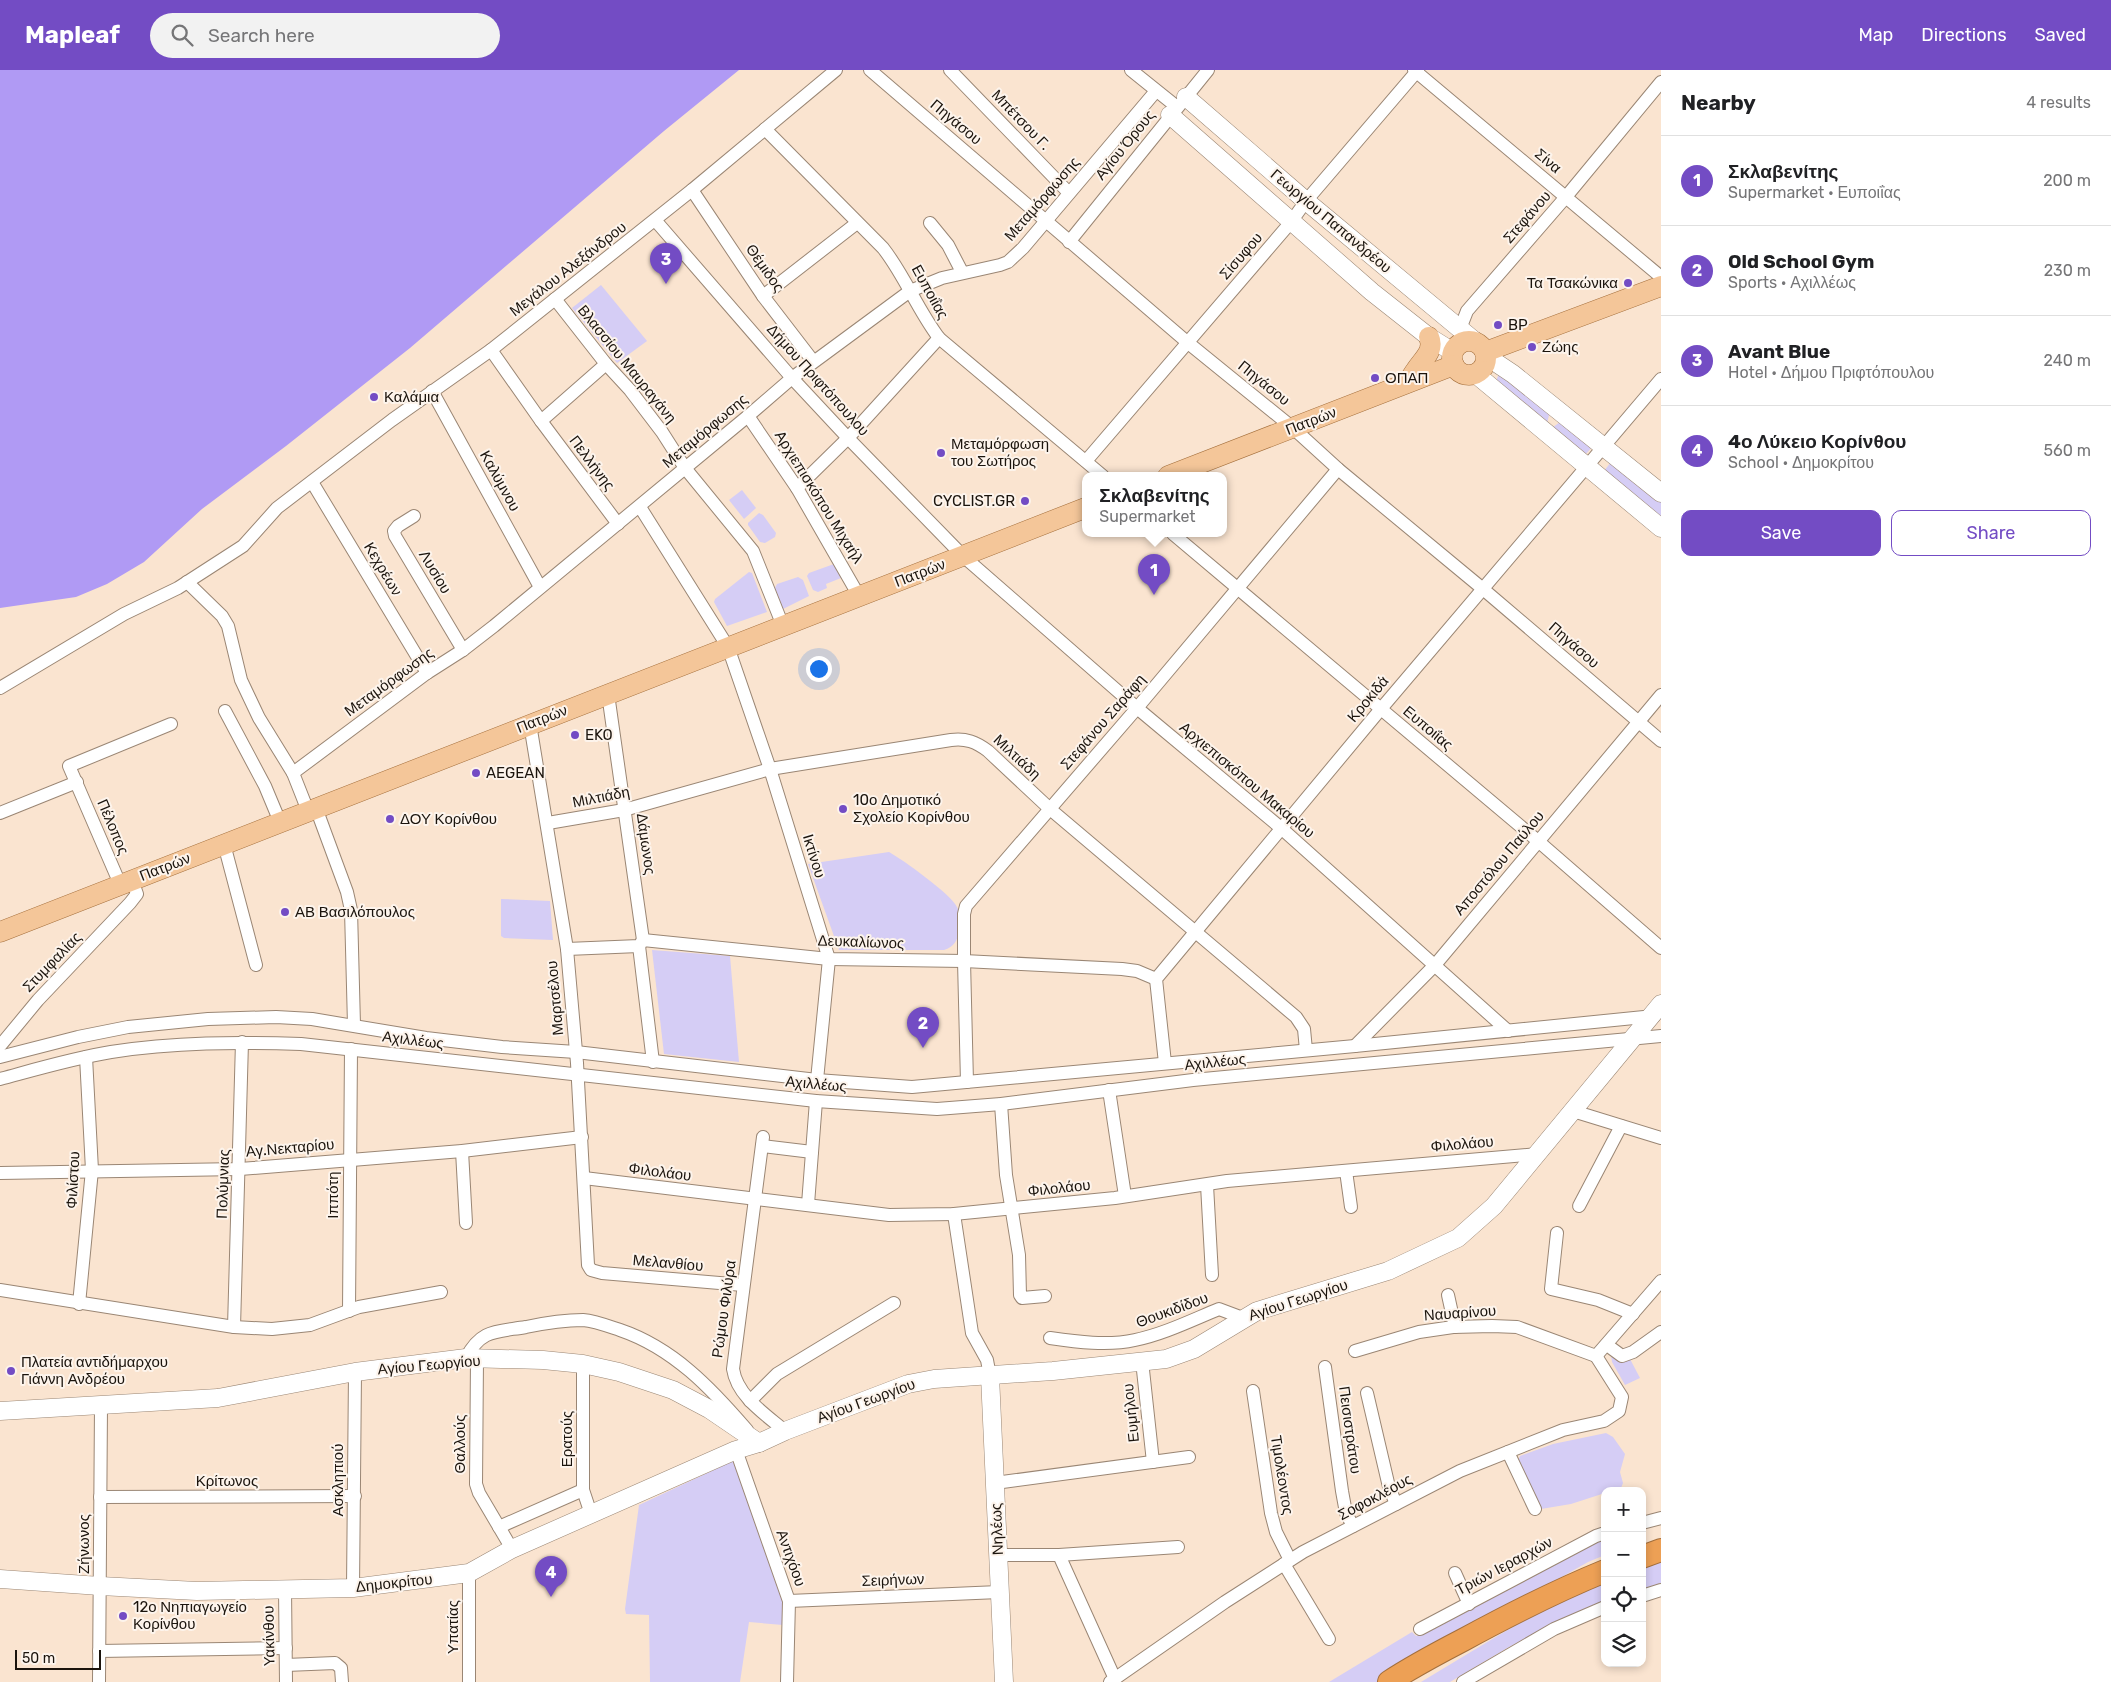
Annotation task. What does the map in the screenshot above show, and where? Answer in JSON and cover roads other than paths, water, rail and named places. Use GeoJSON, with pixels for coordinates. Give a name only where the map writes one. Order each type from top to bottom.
{"type":"FeatureCollection","features":[{"type":"Feature","properties":{"kind":"highway"},"geometry":{"type":"LineString","coordinates":[[1646,1556],[1661,1550]]}},
{"type":"Feature","properties":{"kind":"highway"},"geometry":{"type":"LineString","coordinates":[[1389,1682],[1432,1656],[1516,1612],[1565,1587],[1601,1574]]}},
{"type":"Feature","properties":{"kind":"main road"},"geometry":{"type":"LineString","coordinates":[[1483,351],[1484,366],[1477,373],[1472,374],[1461,373],[1451,355],[1460,344],[1466,342],[1483,351],[1661,286]]}},
{"type":"Feature","properties":{"kind":"main road"},"geometry":{"type":"LineString","coordinates":[[1404,384],[1411,379],[1430,351],[1431,342],[1429,337]]}},
{"type":"Feature","properties":{"kind":"main road","name":"Πατρών"},"geometry":{"type":"LineString","coordinates":[[1178,472],[1404,384],[1451,355]]}},
{"type":"Feature","properties":{"kind":"main road","name":"Πατρών"},"geometry":{"type":"LineString","coordinates":[[0,932],[1082,509]]}},
{"type":"Feature","properties":{"kind":"street","name":"Μεγάλου Αλεξάνδρου"},"geometry":{"type":"LineString","coordinates":[[0,688],[124,614],[188,582],[243,546],[268,516],[432,391],[491,350],[692,190],[836,70]]}},
{"type":"Feature","properties":{"kind":"street","name":"Πηγάσου"},"geometry":{"type":"LineString","coordinates":[[870,70],[1046,220],[1069,242],[1293,428],[1338,469],[1483,589],[1661,741]]}},
{"type":"Feature","properties":{"kind":"street","name":"Μπέτσου Γ."},"geometry":{"type":"LineString","coordinates":[[950,70],[1069,193]]}},
{"type":"Feature","properties":{"kind":"street","name":"Γεωργίου Παπανδρέου"},"geometry":{"type":"LineString","coordinates":[[1131,70],[1156,91],[1306,201],[1460,329],[1483,351],[1661,493]]}},
{"type":"Feature","properties":{"kind":"street","name":"Αγίου Όρους"},"geometry":{"type":"LineString","coordinates":[[1069,242],[1208,70]]}},
{"type":"Feature","properties":{"kind":"street","name":"Σίνα"},"geometry":{"type":"LineString","coordinates":[[1416,71],[1661,277]]}},
{"type":"Feature","properties":{"kind":"street","name":"Σίσυφου"},"geometry":{"type":"LineString","coordinates":[[1086,461],[1291,222],[1306,201],[1416,71]]}},
{"type":"Feature","properties":{"kind":"street","name":"Στεφάνου"},"geometry":{"type":"LineString","coordinates":[[1460,329],[1467,311],[1565,198],[1661,82]]}},
{"type":"Feature","properties":{"kind":"street","name":"Μεταμόρφωσης"},"geometry":{"type":"LineString","coordinates":[[293,774],[427,673],[463,650],[640,507],[813,361],[910,291],[962,272],[991,268],[1008,262],[1023,248],[1156,91]]}},
{"type":"Feature","properties":{"kind":"street","name":"Γεωργίου Παπανδρέου"},"geometry":{"type":"LineString","coordinates":[[1178,106],[1291,222],[1372,292],[1451,355]]}},
{"type":"Feature","properties":{"kind":"street","name":"Ευποιΐας"},"geometry":{"type":"LineString","coordinates":[[765,129],[883,248],[898,267],[923,316],[939,338],[1098,472]]}},
{"type":"Feature","properties":{"kind":"street","name":"Θέμιδος"},"geometry":{"type":"LineString","coordinates":[[692,190],[763,296],[813,361]]}},
{"type":"Feature","properties":{"kind":"street","name":"Δήμου Πριφτόπουλου"},"geometry":{"type":"LineString","coordinates":[[655,220],[792,378],[963,556]]}},
{"type":"Feature","properties":{"kind":"street"},"geometry":{"type":"LineString","coordinates":[[763,296],[857,223]]}},
{"type":"Feature","properties":{"kind":"street"},"geometry":{"type":"LineString","coordinates":[[930,223],[948,245],[962,272]]}},
{"type":"Feature","properties":{"kind":"street","name":"Βλασσίου Μαυραγάνη"},"geometry":{"type":"LineString","coordinates":[[555,299],[606,364],[630,390],[662,432],[685,468],[753,551],[783,626]]}},
{"type":"Feature","properties":{"kind":"street"},"geometry":{"type":"LineString","coordinates":[[1451,355],[1460,329]]}},
{"type":"Feature","properties":{"kind":"street"},"geometry":{"type":"LineString","coordinates":[[797,488],[848,438],[939,338]]}},
{"type":"Feature","properties":{"kind":"street","name":"Πελλήνης"},"geometry":{"type":"LineString","coordinates":[[491,350],[618,524]]}},
{"type":"Feature","properties":{"kind":"street"},"geometry":{"type":"LineString","coordinates":[[541,421],[606,364]]}},
{"type":"Feature","properties":{"kind":"street"},"geometry":{"type":"LineString","coordinates":[[1472,374],[1478,376],[1661,528]]}},
{"type":"Feature","properties":{"kind":"street","name":"Κροκιδά"},"geometry":{"type":"LineString","coordinates":[[1156,979],[1380,710],[1661,379]]}},
{"type":"Feature","properties":{"kind":"street","name":"Καλύμνου"},"geometry":{"type":"LineString","coordinates":[[432,391],[540,587]]}},
{"type":"Feature","properties":{"kind":"street","name":"Αρχιεπισκόπου Μιχαήλ"},"geometry":{"type":"LineString","coordinates":[[748,416],[797,488],[859,596]]}},
{"type":"Feature","properties":{"kind":"street","name":"Στεφάνου Σαράφη"},"geometry":{"type":"LineString","coordinates":[[967,1082],[964,961],[964,914],[966,906],[1137,708],[1338,469]]}},
{"type":"Feature","properties":{"kind":"street","name":"Κεχρέων"},"geometry":{"type":"LineString","coordinates":[[312,482],[427,673]]}},
{"type":"Feature","properties":{"kind":"street","name":"Ικτίνου"},"geometry":{"type":"LineString","coordinates":[[640,507],[728,647],[770,770],[829,959],[818,1080]]}},
{"type":"Feature","properties":{"kind":"street","name":"Λυσίου"},"geometry":{"type":"LineString","coordinates":[[414,516],[398,526],[394,532],[395,536],[463,650]]}},
{"type":"Feature","properties":{"kind":"street","name":"Ευποιΐας"},"geometry":{"type":"LineString","coordinates":[[1177,537],[1538,841],[1661,948]]}},
{"type":"Feature","properties":{"kind":"street","name":"Αρχιεπισκόπου Μακαρίου"},"geometry":{"type":"LineString","coordinates":[[963,556],[1137,708],[1281,828],[1508,1031]]}},
{"type":"Feature","properties":{"kind":"street"},"geometry":{"type":"LineString","coordinates":[[188,582],[222,616],[228,626],[241,680],[260,718],[312,810],[347,892],[351,910],[354,1025]]}},
{"type":"Feature","properties":{"kind":"street","name":"Δάμωνος"},"geometry":{"type":"LineString","coordinates":[[608,694],[641,943],[653,1062]]}},
{"type":"Feature","properties":{"kind":"street","name":"Αποστόλου Παύλου"},"geometry":{"type":"LineString","coordinates":[[1355,1046],[1435,965],[1661,695]]}},
{"type":"Feature","properties":{"kind":"street"},"geometry":{"type":"LineString","coordinates":[[226,711],[265,786],[280,822]]}},
{"type":"Feature","properties":{"kind":"street","name":"Πέλοπος"},"geometry":{"type":"LineString","coordinates":[[123,884],[69,766],[171,724]]}},
{"type":"Feature","properties":{"kind":"street","name":"Μαρτσέλου"},"geometry":{"type":"LineString","coordinates":[[530,724],[548,823],[567,949],[582,1137],[586,1260],[591,1270]]}},
{"type":"Feature","properties":{"kind":"street","name":"Μιλτιάδη"},"geometry":{"type":"LineString","coordinates":[[548,823],[624,810],[770,770],[960,739],[980,744],[1050,809],[1296,1017],[1304,1029],[1306,1050]]}},
{"type":"Feature","properties":{"kind":"street"},"geometry":{"type":"LineString","coordinates":[[0,813],[77,782]]}},
{"type":"Feature","properties":{"kind":"street"},"geometry":{"type":"LineString","coordinates":[[224,844],[256,965]]}},
{"type":"Feature","properties":{"kind":"street"},"geometry":{"type":"LineString","coordinates":[[123,884],[137,894],[130,903],[123,900],[123,884]]}},
{"type":"Feature","properties":{"kind":"street","name":"Στυμφαλίας"},"geometry":{"type":"LineString","coordinates":[[0,1046],[38,1000],[130,903]]}},
{"type":"Feature","properties":{"kind":"street","name":"Δευκαλίωνος"},"geometry":{"type":"LineString","coordinates":[[567,949],[641,943],[829,959],[964,961],[1122,969],[1136,971],[1156,979]]}},
{"type":"Feature","properties":{"kind":"street"},"geometry":{"type":"LineString","coordinates":[[1156,979],[1165,1063]]}},
{"type":"Feature","properties":{"kind":"street","name":"Αχιλλέως"},"geometry":{"type":"LineString","coordinates":[[0,1057],[78,1037],[128,1027],[176,1021],[276,1017],[354,1025],[426,1038],[502,1047],[576,1052],[818,1080],[912,1087],[1508,1031],[1657,1012]]}},
{"type":"Feature","properties":{"kind":"street","name":"Αγίου Γεωργίου"},"geometry":{"type":"LineString","coordinates":[[0,1411],[218,1398],[355,1372],[472,1358],[543,1360],[583,1364],[619,1372],[673,1390],[709,1409],[759,1443],[785,1431],[908,1384],[934,1379],[990,1376],[1166,1359],[1194,1349],[1257,1311],[1388,1272],[1458,1238],[1494,1206],[1635,1035],[1657,1012]]}},
{"type":"Feature","properties":{"kind":"street","name":"Αχιλλέως"},"geometry":{"type":"LineString","coordinates":[[0,1078],[86,1057],[134,1049],[184,1044],[242,1042],[301,1044],[351,1049],[816,1101],[929,1108],[1001,1104],[1109,1090],[1635,1035],[1661,1036]]}},
{"type":"Feature","properties":{"kind":"street","name":"Πολύμνιας"},"geometry":{"type":"LineString","coordinates":[[234,1327],[240,1169],[242,1042]]}},
{"type":"Feature","properties":{"kind":"street","name":"Ιππότη"},"geometry":{"type":"LineString","coordinates":[[349,1311],[351,1049]]}},
{"type":"Feature","properties":{"kind":"street","name":"Φιλίστου"},"geometry":{"type":"LineString","coordinates":[[79,1304],[92,1170],[86,1057]]}},
{"type":"Feature","properties":{"kind":"street"},"geometry":{"type":"LineString","coordinates":[[1109,1090],[1125,1196]]}},
{"type":"Feature","properties":{"kind":"street"},"geometry":{"type":"LineString","coordinates":[[808,1204],[816,1101]]}},
{"type":"Feature","properties":{"kind":"street"},"geometry":{"type":"LineString","coordinates":[[1001,1104],[1006,1175],[1019,1255],[1020,1295],[1022,1298],[1044,1296]]}},
{"type":"Feature","properties":{"kind":"street"},"geometry":{"type":"LineString","coordinates":[[1573,1111],[1661,1138]]}},
{"type":"Feature","properties":{"kind":"street"},"geometry":{"type":"LineString","coordinates":[[1578,1206],[1621,1126]]}},
{"type":"Feature","properties":{"kind":"street","name":"Αγ.Νεκταρίου"},"geometry":{"type":"LineString","coordinates":[[0,1173],[240,1169],[462,1151],[582,1137]]}},
{"type":"Feature","properties":{"kind":"street","name":"Ρώμου Φιλύρα"},"geometry":{"type":"LineString","coordinates":[[785,1431],[750,1401],[734,1379],[733,1369],[742,1285],[756,1200],[763,1141],[812,1152]]}},
{"type":"Feature","properties":{"kind":"street"},"geometry":{"type":"LineString","coordinates":[[462,1151],[466,1223]]}},
{"type":"Feature","properties":{"kind":"street","name":"Φιλολάου"},"geometry":{"type":"LineString","coordinates":[[584,1178],[890,1215],[954,1214],[1125,1196],[1227,1181],[1538,1154]]}},
{"type":"Feature","properties":{"kind":"street"},"geometry":{"type":"LineString","coordinates":[[1346,1171],[1351,1206]]}},
{"type":"Feature","properties":{"kind":"street"},"geometry":{"type":"LineString","coordinates":[[1208,1185],[1212,1275]]}},
{"type":"Feature","properties":{"kind":"street"},"geometry":{"type":"LineString","coordinates":[[954,1214],[972,1333],[987,1360],[990,1376]]}},
{"type":"Feature","properties":{"kind":"street"},"geometry":{"type":"LineString","coordinates":[[1557,1233],[1551,1289],[1598,1300],[1633,1314]]}},
{"type":"Feature","properties":{"kind":"street","name":"Μελανθίου"},"geometry":{"type":"LineString","coordinates":[[591,1270],[602,1273],[742,1285]]}},
{"type":"Feature","properties":{"kind":"street"},"geometry":{"type":"LineString","coordinates":[[1596,1356],[1608,1345],[1661,1281]]}},
{"type":"Feature","properties":{"kind":"street"},"geometry":{"type":"LineString","coordinates":[[0,1290],[234,1327],[272,1329],[310,1325],[360,1307],[441,1292]]}},
{"type":"Feature","properties":{"kind":"street"},"geometry":{"type":"LineString","coordinates":[[1448,1295],[1455,1327]]}},
{"type":"Feature","properties":{"kind":"street"},"geometry":{"type":"LineString","coordinates":[[750,1401],[777,1374],[894,1303]]}},
{"type":"Feature","properties":{"kind":"street","name":"Θουκιδίδου"},"geometry":{"type":"LineString","coordinates":[[1050,1338],[1082,1343],[1133,1341],[1219,1309],[1243,1318]]}},
{"type":"Feature","properties":{"kind":"street"},"geometry":{"type":"LineString","coordinates":[[472,1358],[477,1340],[490,1333],[553,1322],[584,1320],[606,1325],[642,1338],[682,1363],[719,1397],[759,1443]]}},
{"type":"Feature","properties":{"kind":"street","name":"Ναυαρίνου"},"geometry":{"type":"LineString","coordinates":[[1355,1351],[1399,1337],[1455,1327],[1517,1327],[1596,1356]]}},
{"type":"Feature","properties":{"kind":"street"},"geometry":{"type":"LineString","coordinates":[[1608,1345],[1622,1356],[1634,1352],[1661,1332]]}},
{"type":"Feature","properties":{"kind":"street","name":"Σοφοκλέους"},"geometry":{"type":"LineString","coordinates":[[1112,1680],[1287,1562],[1353,1526],[1460,1470],[1563,1430],[1604,1421],[1619,1410],[1622,1397],[1596,1356]]}},
{"type":"Feature","properties":{"kind":"street","name":"Θαλλούς"},"geometry":{"type":"LineString","coordinates":[[472,1358],[476,1484],[479,1493],[512,1549]]}},
{"type":"Feature","properties":{"kind":"street","name":"Ευμήλου"},"geometry":{"type":"LineString","coordinates":[[1142,1361],[1153,1462]]}},
{"type":"Feature","properties":{"kind":"street","name":"Ερατούς"},"geometry":{"type":"LineString","coordinates":[[583,1364],[583,1490],[591,1514]]}},
{"type":"Feature","properties":{"kind":"street","name":"Πεισιστράτου"},"geometry":{"type":"LineString","coordinates":[[1325,1367],[1346,1513],[1353,1526]]}},
{"type":"Feature","properties":{"kind":"street","name":"Ασκληπιού"},"geometry":{"type":"LineString","coordinates":[[353,1588],[355,1372]]}},
{"type":"Feature","properties":{"kind":"street","name":"Νηλέως"},"geometry":{"type":"LineString","coordinates":[[990,1376],[998,1592],[1004,1682]]}},
{"type":"Feature","properties":{"kind":"street","name":"Τιμολέοντος"},"geometry":{"type":"LineString","coordinates":[[1253,1391],[1270,1513],[1287,1562],[1329,1639]]}},
{"type":"Feature","properties":{"kind":"street"},"geometry":{"type":"LineString","coordinates":[[1367,1393],[1389,1486],[1396,1504]]}},
{"type":"Feature","properties":{"kind":"street","name":"Ζήνωνος"},"geometry":{"type":"LineString","coordinates":[[99,1682],[101,1406]]}},
{"type":"Feature","properties":{"kind":"street","name":"Δημοκρίτου"},"geometry":{"type":"LineString","coordinates":[[0,1579],[197,1591],[353,1588],[469,1573],[512,1549],[736,1450],[759,1443]]}},
{"type":"Feature","properties":{"kind":"street","name":"Αντιχόου"},"geometry":{"type":"LineString","coordinates":[[736,1450],[789,1601],[787,1682]]}},
{"type":"Feature","properties":{"kind":"street"},"geometry":{"type":"LineString","coordinates":[[1508,1452],[1534,1509]]}},
{"type":"Feature","properties":{"kind":"street"},"geometry":{"type":"LineString","coordinates":[[995,1483],[1190,1457]]}},
{"type":"Feature","properties":{"kind":"street"},"geometry":{"type":"LineString","coordinates":[[499,1527],[583,1490]]}},
{"type":"Feature","properties":{"kind":"street","name":"Κρίτωνος"},"geometry":{"type":"LineString","coordinates":[[100,1498],[355,1496]]}},
{"type":"Feature","properties":{"kind":"street"},"geometry":{"type":"LineString","coordinates":[[1646,1522],[1661,1518]]}},
{"type":"Feature","properties":{"kind":"street","name":"Τριών Ιεραρχών"},"geometry":{"type":"LineString","coordinates":[[1420,1629],[1601,1535]]}},
{"type":"Feature","properties":{"kind":"street"},"geometry":{"type":"LineString","coordinates":[[998,1554],[1060,1554],[1178,1546]]}},
{"type":"Feature","properties":{"kind":"street"},"geometry":{"type":"LineString","coordinates":[[1060,1554],[1112,1680]]}},
{"type":"Feature","properties":{"kind":"street","name":"Υπατίας"},"geometry":{"type":"LineString","coordinates":[[469,1573],[470,1682]]}},
{"type":"Feature","properties":{"kind":"street"},"geometry":{"type":"LineString","coordinates":[[1455,1573],[1469,1604]]}},
{"type":"Feature","properties":{"kind":"street","name":"Υακίνθου"},"geometry":{"type":"LineString","coordinates":[[285,1589],[286,1682]]}},
{"type":"Feature","properties":{"kind":"street"},"geometry":{"type":"LineString","coordinates":[[1646,1595],[1661,1590]]}},
{"type":"Feature","properties":{"kind":"street","name":"Σειρήνων"},"geometry":{"type":"LineString","coordinates":[[789,1601],[998,1592]]}},
{"type":"Feature","properties":{"kind":"street"},"geometry":{"type":"LineString","coordinates":[[1463,1682],[1554,1629],[1601,1609]]}},
{"type":"Feature","properties":{"kind":"street"},"geometry":{"type":"LineString","coordinates":[[99,1651],[286,1648]]}},
{"type":"Feature","properties":{"kind":"street"},"geometry":{"type":"LineString","coordinates":[[286,1665],[335,1663],[341,1668],[342,1682]]}},
{"type":"Feature","properties":{"kind":"place","name":"Τα Τσακώνικα"},"geometry":{"type":"Point","coordinates":[1628,283]}},
{"type":"Feature","properties":{"kind":"place","name":"Avant Blue"},"geometry":{"type":"Point","coordinates":[666,284]}},
{"type":"Feature","properties":{"kind":"place","name":"BP"},"geometry":{"type":"Point","coordinates":[1498,325]}},
{"type":"Feature","properties":{"kind":"place","name":"Ζώης"},"geometry":{"type":"Point","coordinates":[1532,347]}},
{"type":"Feature","properties":{"kind":"place","name":"ΟΠΑΠ"},"geometry":{"type":"Point","coordinates":[1375,378]}},
{"type":"Feature","properties":{"kind":"place","name":"Καλάμια"},"geometry":{"type":"Point","coordinates":[374,397]}},
{"type":"Feature","properties":{"kind":"place","name":"Μεταμόρφωση του Σωτήρος"},"geometry":{"type":"Point","coordinates":[941,453]}},
{"type":"Feature","properties":{"kind":"place","name":"CYCLIST.GR"},"geometry":{"type":"Point","coordinates":[1025,501]}},
{"type":"Feature","properties":{"kind":"place","name":"Σκλαβενίτης"},"geometry":{"type":"Point","coordinates":[1154,595]}},
{"type":"Feature","properties":{"kind":"place","name":"EKO"},"geometry":{"type":"Point","coordinates":[575,735]}},
{"type":"Feature","properties":{"kind":"place","name":"AEGEAN"},"geometry":{"type":"Point","coordinates":[476,773]}},
{"type":"Feature","properties":{"kind":"place","name":"10ο Δημοτικό Σχολείο Κορίνθου"},"geometry":{"type":"Point","coordinates":[843,809]}},
{"type":"Feature","properties":{"kind":"place","name":"ΔΟΥ Κορίνθου"},"geometry":{"type":"Point","coordinates":[390,819]}},
{"type":"Feature","properties":{"kind":"place","name":"ΑΒ Βασιλόπουλος"},"geometry":{"type":"Point","coordinates":[285,912]}},
{"type":"Feature","properties":{"kind":"place","name":"Old School Gym"},"geometry":{"type":"Point","coordinates":[923,1048]}},
{"type":"Feature","properties":{"kind":"place","name":"Πλατεία αντιδήμαρχου Γιάννη Ανδρέου"},"geometry":{"type":"Point","coordinates":[11,1371]}},
{"type":"Feature","properties":{"kind":"place","name":"4ο Λύκειο Κορίνθου"},"geometry":{"type":"Point","coordinates":[551,1597]}},
{"type":"Feature","properties":{"kind":"place","name":"12ο Νηπιαγωγείο Κορίνθου"},"geometry":{"type":"Point","coordinates":[123,1616]}}]}
